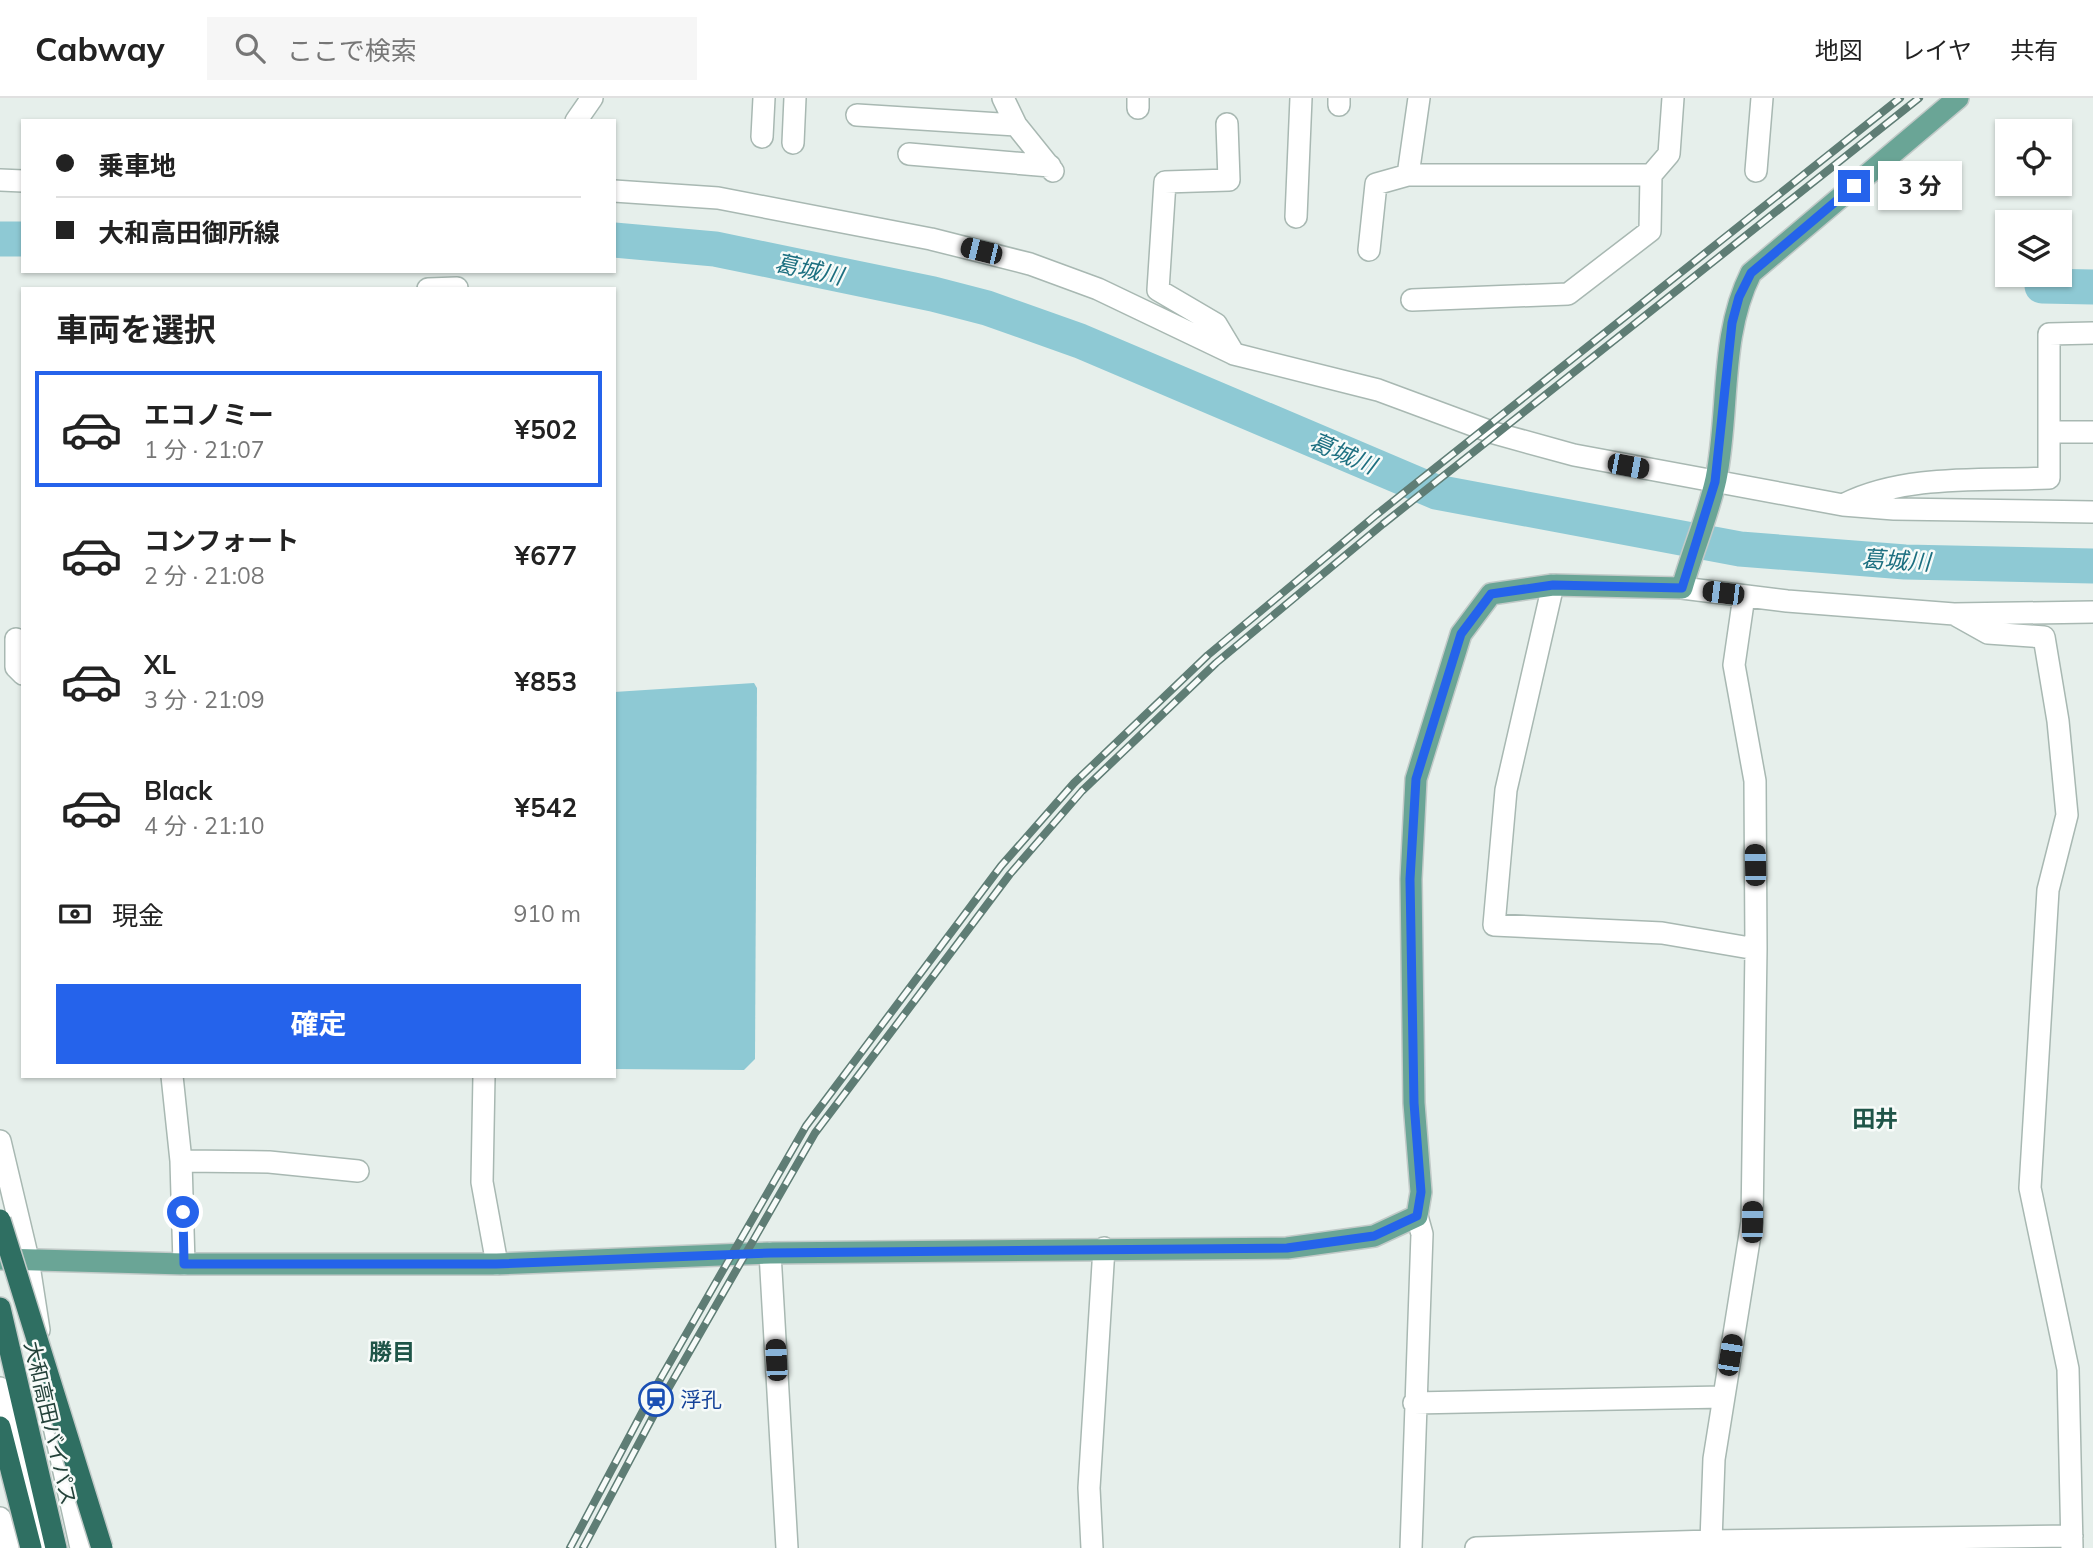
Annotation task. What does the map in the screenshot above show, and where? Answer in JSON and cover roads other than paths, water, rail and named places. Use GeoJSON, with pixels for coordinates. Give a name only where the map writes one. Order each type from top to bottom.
{"type":"FeatureCollection","features":[{"type":"Feature","properties":{"kind":"highway"},"geometry":{"type":"LineString","coordinates":[[0,1220],[103,1548]]}},
{"type":"Feature","properties":{"kind":"highway","name":"大和高田バイパス"},"geometry":{"type":"LineString","coordinates":[[0,1308],[56,1548]]}},
{"type":"Feature","properties":{"kind":"highway"},"geometry":{"type":"LineString","coordinates":[[0,1427],[30,1548]]}},
{"type":"Feature","properties":{"kind":"main road"},"geometry":{"type":"LineString","coordinates":[[0,1259],[184,1264],[496,1264],[770,1253],[1287,1248],[1374,1236],[1417,1216],[1421,1192],[1414,1103],[1410,879],[1416,779],[1461,634],[1491,594],[1553,585],[1685,579],[1712,490],[1732,323],[1739,297],[1751,273],[1958,98]]}},
{"type":"Feature","properties":{"kind":"street"},"geometry":{"type":"LineString","coordinates":[[762,137],[764,98]]}},
{"type":"Feature","properties":{"kind":"street"},"geometry":{"type":"LineString","coordinates":[[793,143],[796,98]]}},
{"type":"Feature","properties":{"kind":"street"},"geometry":{"type":"LineString","coordinates":[[909,154],[1053,170],[1016,125],[1003,98]]}},
{"type":"Feature","properties":{"kind":"street"},"geometry":{"type":"LineString","coordinates":[[1296,217],[1301,98]]}},
{"type":"Feature","properties":{"kind":"street"},"geometry":{"type":"LineString","coordinates":[[1408,175],[1419,98]]}},
{"type":"Feature","properties":{"kind":"street"},"geometry":{"type":"LineString","coordinates":[[1412,300],[1568,293],[1650,230],[1651,175],[1669,154],[1673,98]]}},
{"type":"Feature","properties":{"kind":"street"},"geometry":{"type":"LineString","coordinates":[[1756,171],[1762,98]]}},
{"type":"Feature","properties":{"kind":"street"},"geometry":{"type":"LineString","coordinates":[[858,115],[1016,125]]}},
{"type":"Feature","properties":{"kind":"street"},"geometry":{"type":"LineString","coordinates":[[1227,124],[1229,180],[1166,181],[1158,290],[1216,324],[1234,354]]}},
{"type":"Feature","properties":{"kind":"street"},"geometry":{"type":"LineString","coordinates":[[1368,250],[1376,184],[1408,175],[1651,175]]}},
{"type":"Feature","properties":{"kind":"street"},"geometry":{"type":"LineString","coordinates":[[0,180],[21,181]]}},
{"type":"Feature","properties":{"kind":"street"},"geometry":{"type":"LineString","coordinates":[[616,191],[718,198],[931,239],[1030,264],[1110,295],[1234,354],[1378,390],[1494,433],[1712,490],[1894,509],[2093,512]]}},
{"type":"Feature","properties":{"kind":"street"},"geometry":{"type":"LineString","coordinates":[[436,287],[457,282]]}},
{"type":"Feature","properties":{"kind":"street"},"geometry":{"type":"LineString","coordinates":[[1843,505],[1872,491],[1952,482],[2049,478],[2049,334],[2093,333]]}},
{"type":"Feature","properties":{"kind":"street"},"geometry":{"type":"LineString","coordinates":[[2049,432],[2093,432]]}},
{"type":"Feature","properties":{"kind":"street"},"geometry":{"type":"LineString","coordinates":[[1685,579],[1744,596],[1954,614],[2093,612]]}},
{"type":"Feature","properties":{"kind":"street"},"geometry":{"type":"LineString","coordinates":[[1553,585],[1506,790],[1494,925],[1662,933],[1756,949]]}},
{"type":"Feature","properties":{"kind":"street"},"geometry":{"type":"LineString","coordinates":[[1711,1541],[1714,1459],[1752,1222],[1756,949],[1755,781],[1734,665],[1744,596]]}},
{"type":"Feature","properties":{"kind":"street"},"geometry":{"type":"LineString","coordinates":[[1476,1548],[1711,1541],[2072,1542],[2068,1369],[2031,1188],[2048,890],[2067,815],[2058,721],[2044,636],[1988,633],[1954,614]]}},
{"type":"Feature","properties":{"kind":"street"},"geometry":{"type":"LineString","coordinates":[[16,639],[16,667],[21,672]]}},
{"type":"Feature","properties":{"kind":"street"},"geometry":{"type":"LineString","coordinates":[[172,1078],[181,1161],[184,1264]]}},
{"type":"Feature","properties":{"kind":"street"},"geometry":{"type":"LineString","coordinates":[[484,1078],[482,1182],[496,1264]]}},
{"type":"Feature","properties":{"kind":"street"},"geometry":{"type":"LineString","coordinates":[[0,1141],[36,1300],[103,1548]]}},
{"type":"Feature","properties":{"kind":"street"},"geometry":{"type":"LineString","coordinates":[[181,1161],[269,1162],[358,1171]]}},
{"type":"Feature","properties":{"kind":"street"},"geometry":{"type":"LineString","coordinates":[[1410,1548],[1422,1234],[1417,1216]]}},
{"type":"Feature","properties":{"kind":"street"},"geometry":{"type":"LineString","coordinates":[[1092,1548],[1089,1488],[1104,1248]]}},
{"type":"Feature","properties":{"kind":"street"},"geometry":{"type":"LineString","coordinates":[[770,1253],[787,1548]]}},
{"type":"Feature","properties":{"kind":"street"},"geometry":{"type":"LineString","coordinates":[[36,1300],[47,1405],[81,1548]]}},
{"type":"Feature","properties":{"kind":"street"},"geometry":{"type":"LineString","coordinates":[[0,1388],[42,1548]]}},
{"type":"Feature","properties":{"kind":"street"},"geometry":{"type":"LineString","coordinates":[[1414,1403],[1723,1397]]}},
{"type":"Feature","properties":{"kind":"street"},"geometry":{"type":"LineString","coordinates":[[0,1518],[8,1548]]}},
{"type":"Feature","properties":{"kind":"water"},"geometry":{"type":"Polygon","coordinates":[[[754,683],[757,688],[755,1059],[744,1070],[616,1069],[616,692],[754,683]]]}},
{"type":"Feature","properties":{"kind":"waterway","name":"葛城川"},"geometry":{"type":"LineString","coordinates":[[0,239],[21,239]]}},
{"type":"Feature","properties":{"kind":"waterway","name":"葛城川"},"geometry":{"type":"LineString","coordinates":[[616,240],[715,249],[933,294],[987,308],[1080,341],[1436,492],[1740,549],[1905,562],[2093,566]]}},
{"type":"Feature","properties":{"kind":"waterway"},"geometry":{"type":"LineString","coordinates":[[2072,287],[2093,287]]}},
{"type":"Feature","properties":{"kind":"railway"},"geometry":{"type":"LineString","coordinates":[[570,1548],[654,1390],[806,1126],[1001,866],[1074,783],[1208,655],[1376,515],[1900,98]]}},
{"type":"Feature","properties":{"kind":"railway"},"geometry":{"type":"LineString","coordinates":[[583,1548],[664,1396],[815,1133],[1010,874],[1082,791],[1216,663],[1383,524],[1919,98]]}},
{"type":"Feature","properties":{"kind":"place","name":"浮孔"},"geometry":{"type":"Point","coordinates":[656,1399]}},
{"type":"Feature","properties":{"kind":"district","name":"田井"},"geometry":{"type":"Point","coordinates":[1875,1118]}},
{"type":"Feature","properties":{"kind":"district","name":"勝目"},"geometry":{"type":"Point","coordinates":[392,1351]}}]}
